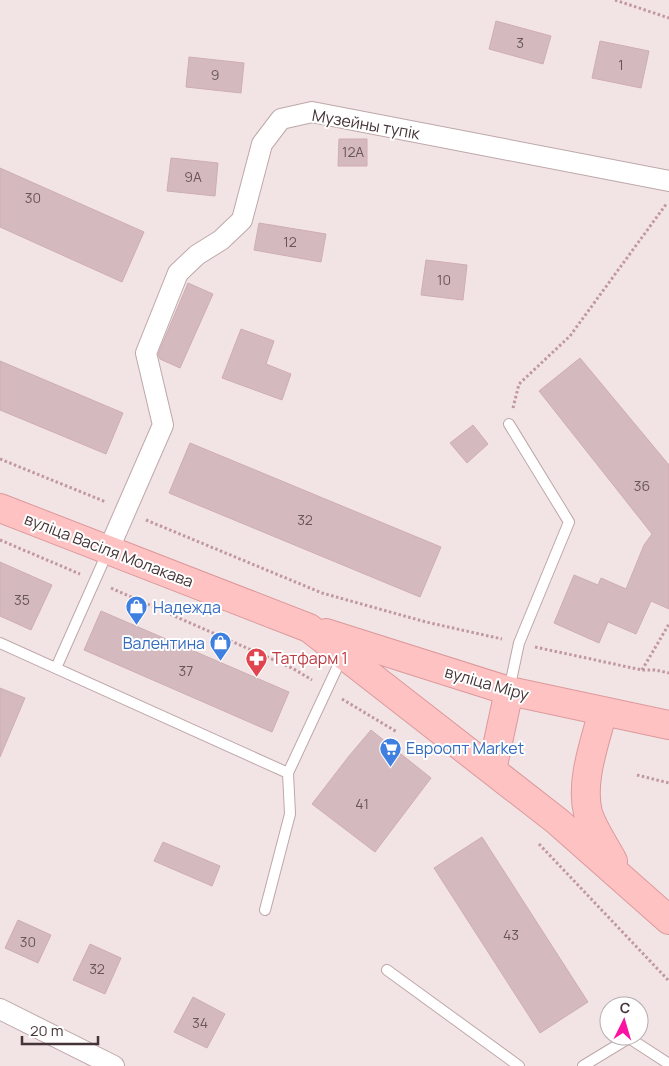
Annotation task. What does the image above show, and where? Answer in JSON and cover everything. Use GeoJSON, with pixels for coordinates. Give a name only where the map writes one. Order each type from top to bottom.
{"type":"FeatureCollection","features":[{"type":"Feature","properties":{"kind":"street","name":"Музейны тупік"},"geometry":{"type":"LineString","coordinates":[[108,551],[163,425],[146,353],[178,273],[197,254],[221,240],[242,220],[262,144],[281,119],[312,112],[669,182]]}},
{"type":"Feature","properties":{"kind":"street","name":"вуліца Васіля Молакава"},"geometry":{"type":"LineString","coordinates":[[0,508],[309,628],[557,821],[669,920]]}},
{"type":"Feature","properties":{"kind":"street","name":"вуліца Міру"},"geometry":{"type":"LineString","coordinates":[[309,628],[509,692],[669,725]]}},
{"type":"Feature","properties":{"kind":"street"},"geometry":{"type":"LineString","coordinates":[[492,770],[509,692]]}},
{"type":"Feature","properties":{"kind":"street","name":"вуліца Васіля Молакава"},"geometry":{"type":"LineString","coordinates":[[603,711],[589,767],[586,793],[587,805],[589,815],[620,876]]}},
{"type":"Feature","properties":{"kind":"street"},"geometry":{"type":"LineString","coordinates":[[0,1009],[114,1066]]}},
{"type":"Feature","properties":{"kind":"lane"},"geometry":{"type":"LineString","coordinates":[[509,424],[569,522],[519,643],[509,692]]}},
{"type":"Feature","properties":{"kind":"lane"},"geometry":{"type":"LineString","coordinates":[[56,668],[108,551]]}},
{"type":"Feature","properties":{"kind":"lane"},"geometry":{"type":"LineString","coordinates":[[0,643],[288,773]]}},
{"type":"Feature","properties":{"kind":"lane"},"geometry":{"type":"LineString","coordinates":[[265,910],[290,814],[288,773],[343,654]]}},
{"type":"Feature","properties":{"kind":"lane"},"geometry":{"type":"LineString","coordinates":[[386,970],[519,1066]]}},
{"type":"Feature","properties":{"kind":"lane"},"geometry":{"type":"LineString","coordinates":[[583,1066],[629,1038],[669,1064]]}},
{"type":"Feature","properties":{"kind":"path"},"geometry":{"type":"LineString","coordinates":[[616,0],[669,18]]}},
{"type":"Feature","properties":{"kind":"path"},"geometry":{"type":"LineString","coordinates":[[509,424],[519,384],[570,336],[669,201]]}},
{"type":"Feature","properties":{"kind":"path"},"geometry":{"type":"LineString","coordinates":[[0,459],[322,593],[426,622],[642,670],[669,673]]}},
{"type":"Feature","properties":{"kind":"path"},"geometry":{"type":"LineString","coordinates":[[0,540],[292,668],[398,733]]}},
{"type":"Feature","properties":{"kind":"path"},"geometry":{"type":"LineString","coordinates":[[642,670],[669,624]]}},
{"type":"Feature","properties":{"kind":"path"},"geometry":{"type":"LineString","coordinates":[[636,775],[669,782]]}},
{"type":"Feature","properties":{"kind":"path"},"geometry":{"type":"LineString","coordinates":[[533,837],[669,981]]}},
{"type":"Feature","properties":{"kind":"building"},"geometry":{"type":"Polygon","coordinates":[[[496,21],[551,36],[543,64],[489,49],[496,21]]]}},
{"type":"Feature","properties":{"kind":"building"},"geometry":{"type":"Polygon","coordinates":[[[600,41],[649,51],[641,88],[592,78],[600,41]]]}},
{"type":"Feature","properties":{"kind":"building"},"geometry":{"type":"Polygon","coordinates":[[[189,57],[244,63],[241,93],[186,87],[189,57]]]}},
{"type":"Feature","properties":{"kind":"building"},"geometry":{"type":"Polygon","coordinates":[[[339,139],[367,139],[367,166],[338,166],[339,139]]]}},
{"type":"Feature","properties":{"kind":"building"},"geometry":{"type":"Polygon","coordinates":[[[171,158],[218,163],[215,196],[167,191],[171,158]]]}},
{"type":"Feature","properties":{"kind":"building"},"geometry":{"type":"Polygon","coordinates":[[[0,168],[144,232],[122,282],[0,227],[0,168]]]}},
{"type":"Feature","properties":{"kind":"building"},"geometry":{"type":"Polygon","coordinates":[[[259,223],[326,234],[321,262],[254,250],[259,223]]]}},
{"type":"Feature","properties":{"kind":"building"},"geometry":{"type":"Polygon","coordinates":[[[426,260],[467,265],[463,300],[421,295],[426,260]]]}},
{"type":"Feature","properties":{"kind":"building"},"geometry":{"type":"Polygon","coordinates":[[[188,283],[213,294],[180,368],[160,359],[158,354],[188,283]]]}},
{"type":"Feature","properties":{"kind":"building"},"geometry":{"type":"Polygon","coordinates":[[[241,329],[274,341],[266,364],[291,374],[282,400],[222,378],[241,329]]]}},
{"type":"Feature","properties":{"kind":"building"},"geometry":{"type":"Polygon","coordinates":[[[580,358],[669,465],[669,609],[651,601],[636,634],[608,622],[599,643],[554,623],[574,575],[598,585],[601,578],[626,589],[644,545],[652,534],[539,391],[580,358]]]}},
{"type":"Feature","properties":{"kind":"building"},"geometry":{"type":"Polygon","coordinates":[[[0,361],[123,413],[106,454],[0,410],[0,361]]]}},
{"type":"Feature","properties":{"kind":"building"},"geometry":{"type":"Polygon","coordinates":[[[473,425],[488,444],[467,463],[450,443],[473,425]]]}},
{"type":"Feature","properties":{"kind":"building"},"geometry":{"type":"Polygon","coordinates":[[[190,443],[441,547],[420,597],[169,493],[190,443]]]}},
{"type":"Feature","properties":{"kind":"building"},"geometry":{"type":"Polygon","coordinates":[[[0,562],[52,585],[31,630],[0,616],[0,562]]]}},
{"type":"Feature","properties":{"kind":"building"},"geometry":{"type":"Polygon","coordinates":[[[101,611],[289,692],[272,732],[84,650],[101,611]]]}},
{"type":"Feature","properties":{"kind":"building"},"geometry":{"type":"Polygon","coordinates":[[[0,688],[25,698],[0,757],[0,688]]]}},
{"type":"Feature","properties":{"kind":"building"},"geometry":{"type":"Polygon","coordinates":[[[371,730],[431,778],[375,852],[312,804],[371,730]]]}},
{"type":"Feature","properties":{"kind":"building"},"geometry":{"type":"Polygon","coordinates":[[[482,837],[588,1002],[540,1033],[434,868],[482,837]]]}},
{"type":"Feature","properties":{"kind":"building"},"geometry":{"type":"Polygon","coordinates":[[[163,842],[220,866],[212,886],[154,861],[163,842]]]}},
{"type":"Feature","properties":{"kind":"building"},"geometry":{"type":"Polygon","coordinates":[[[18,920],[51,935],[38,963],[5,948],[18,920]]]}},
{"type":"Feature","properties":{"kind":"building"},"geometry":{"type":"Polygon","coordinates":[[[90,944],[121,958],[105,994],[73,980],[90,944]]]}},
{"type":"Feature","properties":{"kind":"building"},"geometry":{"type":"Polygon","coordinates":[[[193,997],[225,1014],[207,1048],[174,1032],[193,997]]]}},
{"type":"Feature","properties":{"kind":"place","name":"Надежда"},"geometry":{"type":"Point","coordinates":[137,626]}},
{"type":"Feature","properties":{"kind":"place","name":"Валентина"},"geometry":{"type":"Point","coordinates":[221,662]}},
{"type":"Feature","properties":{"kind":"place","name":"Татфарм 1"},"geometry":{"type":"Point","coordinates":[256,677]}},
{"type":"Feature","properties":{"kind":"place","name":"Евроопт Market"},"geometry":{"type":"Point","coordinates":[390,767]}}]}
